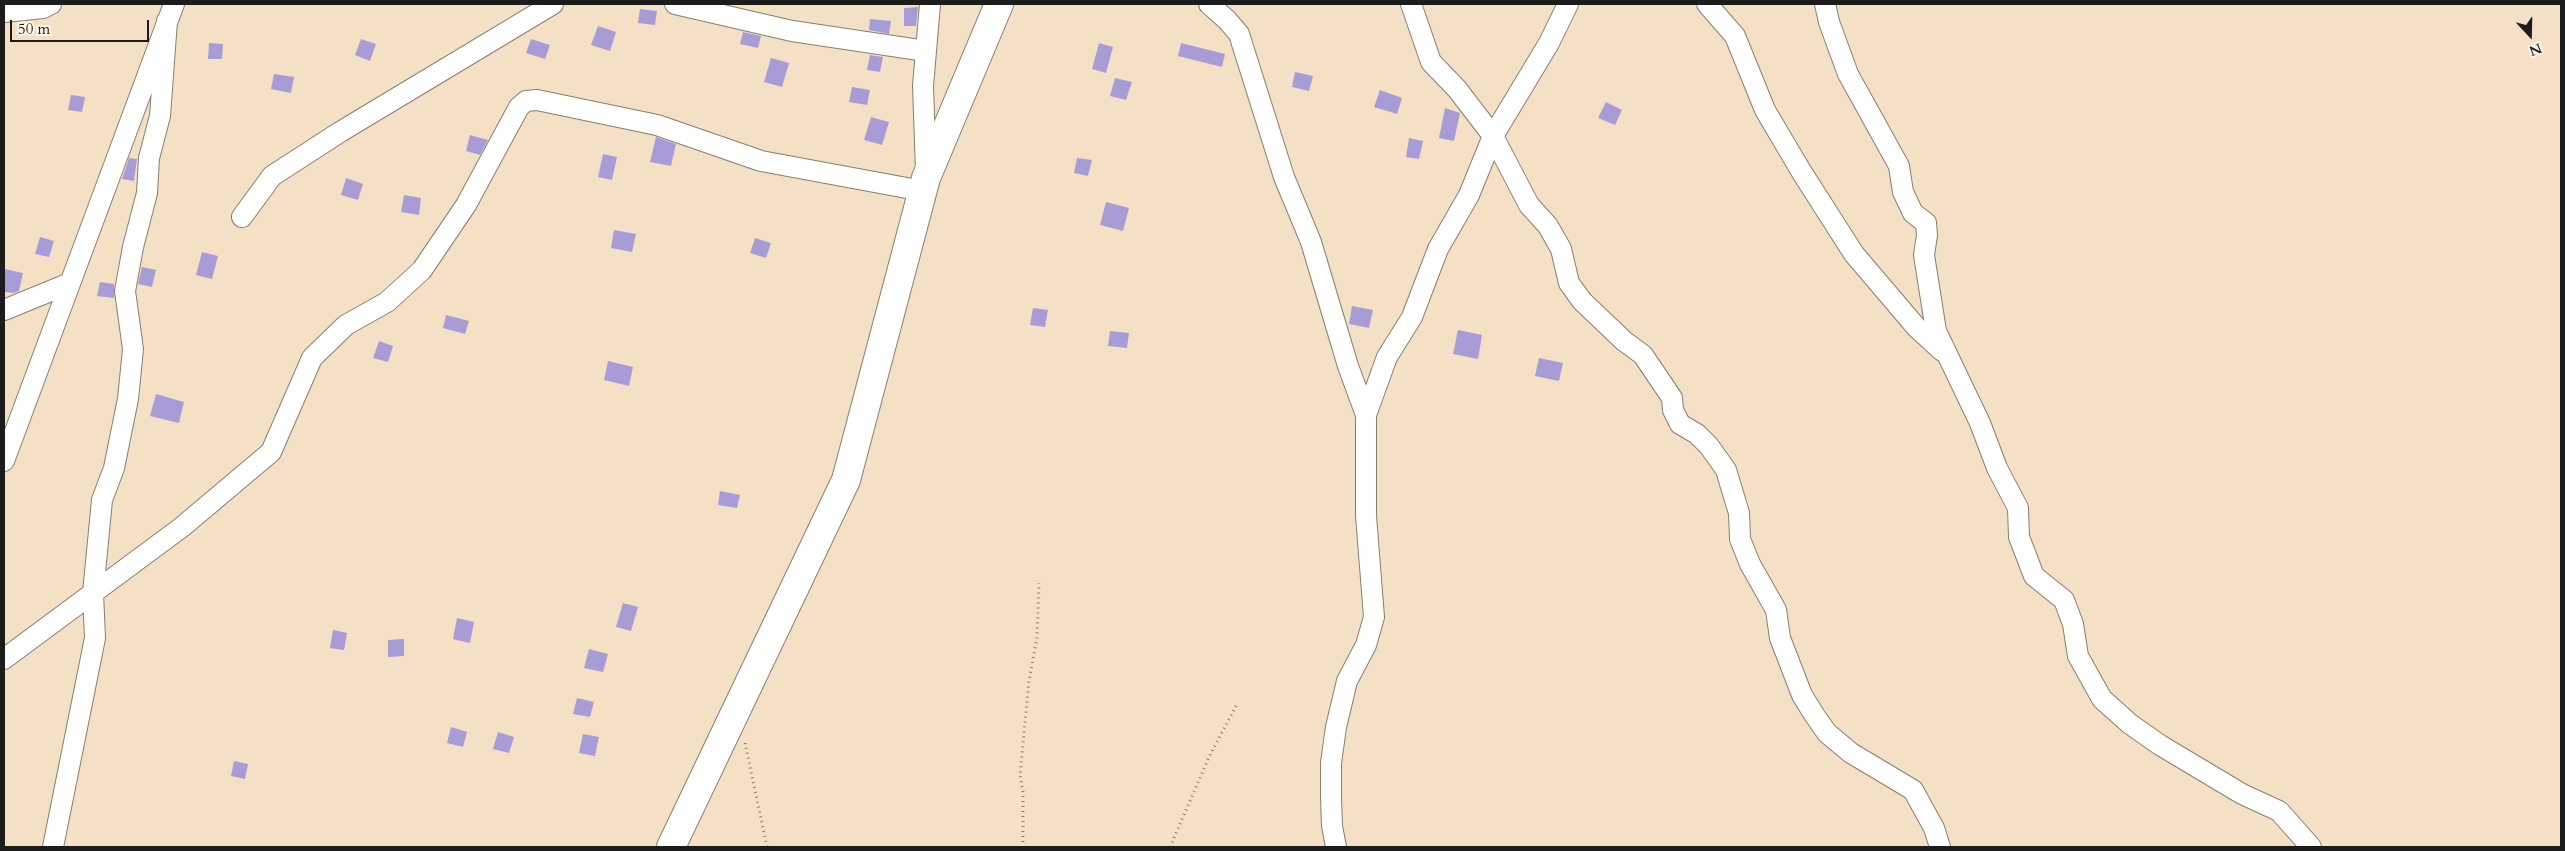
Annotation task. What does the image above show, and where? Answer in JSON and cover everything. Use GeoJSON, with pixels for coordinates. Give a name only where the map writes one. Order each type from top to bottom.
{"type":"FeatureCollection","features":[{"type":"Feature","properties":{"kind":"street"},"geometry":{"type":"LineString","coordinates":[[4,12],[43,8],[50,4]]}},
{"type":"Feature","properties":{"kind":"street"},"geometry":{"type":"LineString","coordinates":[[242,216],[272,176],[553,4]]}},
{"type":"Feature","properties":{"kind":"street"},"geometry":{"type":"LineString","coordinates":[[675,4],[792,32],[926,51]]}},
{"type":"Feature","properties":{"kind":"street"},"geometry":{"type":"LineString","coordinates":[[925,185],[923,86],[930,4]]}},
{"type":"Feature","properties":{"kind":"street"},"geometry":{"type":"LineString","coordinates":[[670,847],[846,480],[925,185],[999,4]]}},
{"type":"Feature","properties":{"kind":"street"},"geometry":{"type":"LineString","coordinates":[[1209,4],[1239,34],[1284,177],[1311,242],[1348,366],[1366,415]]}},
{"type":"Feature","properties":{"kind":"street"},"geometry":{"type":"LineString","coordinates":[[1411,4],[1432,62],[1493,136],[1529,205],[1548,226],[1561,249],[1569,283],[1582,301],[1624,341],[1643,355],[1672,398],[1673,410],[1680,424],[1697,434],[1709,446],[1726,470],[1739,513],[1740,539],[1750,564],[1776,610],[1780,638],[1802,695],[1827,733],[1851,753],[1913,790],[1934,828],[1940,847]]}},
{"type":"Feature","properties":{"kind":"street"},"geometry":{"type":"LineString","coordinates":[[1336,847],[1332,826],[1331,798],[1331,763],[1336,727],[1347,681],[1366,645],[1374,617],[1366,516],[1366,415],[1387,357],[1412,317],[1438,249],[1469,195],[1493,136],[1549,43],[1568,4]]}},
{"type":"Feature","properties":{"kind":"street"},"geometry":{"type":"LineString","coordinates":[[1708,4],[1735,36],[1765,110],[1854,254],[1917,328],[1950,358]]}},
{"type":"Feature","properties":{"kind":"street"},"geometry":{"type":"LineString","coordinates":[[1825,4],[1829,22],[1848,74],[1899,166],[1903,192],[1913,213],[1926,223],[1927,236],[1924,255],[1936,331],[1980,423],[1997,468],[2018,508],[2019,537],[2034,576],[2064,600],[2073,624],[2078,656],[2102,699],[2130,724],[2160,745],[2242,794],[2279,811],[2311,847]]}},
{"type":"Feature","properties":{"kind":"street"},"geometry":{"type":"LineString","coordinates":[[4,461],[170,12]]}},
{"type":"Feature","properties":{"kind":"street"},"geometry":{"type":"LineString","coordinates":[[53,847],[95,638],[94,592],[102,500],[114,468],[128,399],[133,349],[125,290],[146,193],[149,158],[160,116],[170,12]]}},
{"type":"Feature","properties":{"kind":"street"},"geometry":{"type":"LineString","coordinates":[[4,659],[182,527],[271,452],[312,358],[346,325],[387,302],[422,270],[466,205],[518,107],[526,101],[537,100],[657,125],[761,161],[925,185]]}},
{"type":"Feature","properties":{"kind":"street"},"geometry":{"type":"LineString","coordinates":[[4,310],[70,283]]}},
{"type":"Feature","properties":{"kind":"path"},"geometry":{"type":"LineString","coordinates":[[1023,847],[1023,792],[1020,775],[1029,681],[1037,638],[1039,583]]}},
{"type":"Feature","properties":{"kind":"path"},"geometry":{"type":"LineString","coordinates":[[1170,847],[1209,757],[1237,704]]}},
{"type":"Feature","properties":{"kind":"path"},"geometry":{"type":"LineString","coordinates":[[738,706],[767,847]]}},
{"type":"Feature","properties":{"kind":"building"},"geometry":{"type":"Polygon","coordinates":[[[918,7],[916,26],[904,26],[904,8],[918,7]]]}},
{"type":"Feature","properties":{"kind":"building"},"geometry":{"type":"Polygon","coordinates":[[[640,9],[657,11],[655,25],[638,23],[640,9]]]}},
{"type":"Feature","properties":{"kind":"building"},"geometry":{"type":"Polygon","coordinates":[[[870,19],[891,21],[889,34],[869,30],[870,19]]]}},
{"type":"Feature","properties":{"kind":"building"},"geometry":{"type":"Polygon","coordinates":[[[598,26],[616,32],[610,51],[591,45],[598,26]]]}},
{"type":"Feature","properties":{"kind":"building"},"geometry":{"type":"Polygon","coordinates":[[[743,32],[761,36],[758,48],[740,44],[743,32]]]}},
{"type":"Feature","properties":{"kind":"building"},"geometry":{"type":"Polygon","coordinates":[[[361,39],[376,44],[370,61],[355,55],[361,39]]]}},
{"type":"Feature","properties":{"kind":"building"},"geometry":{"type":"Polygon","coordinates":[[[531,39],[550,45],[545,59],[526,53],[531,39]]]}},
{"type":"Feature","properties":{"kind":"building"},"geometry":{"type":"Polygon","coordinates":[[[209,43],[223,44],[222,59],[208,59],[209,43]]]}},
{"type":"Feature","properties":{"kind":"building"},"geometry":{"type":"Polygon","coordinates":[[[1099,43],[1113,47],[1106,73],[1092,69],[1099,43]]]}},
{"type":"Feature","properties":{"kind":"building"},"geometry":{"type":"Polygon","coordinates":[[[1181,43],[1225,54],[1222,67],[1178,56],[1181,43]]]}},
{"type":"Feature","properties":{"kind":"building"},"geometry":{"type":"Polygon","coordinates":[[[870,55],[883,57],[880,72],[867,70],[870,55]]]}},
{"type":"Feature","properties":{"kind":"building"},"geometry":{"type":"Polygon","coordinates":[[[771,58],[789,63],[782,87],[764,82],[771,58]]]}},
{"type":"Feature","properties":{"kind":"building"},"geometry":{"type":"Polygon","coordinates":[[[1295,72],[1313,76],[1309,91],[1292,87],[1295,72]]]}},
{"type":"Feature","properties":{"kind":"building"},"geometry":{"type":"Polygon","coordinates":[[[274,74],[294,77],[291,93],[271,89],[274,74]]]}},
{"type":"Feature","properties":{"kind":"building"},"geometry":{"type":"Polygon","coordinates":[[[1115,78],[1132,82],[1126,100],[1110,96],[1115,78]]]}},
{"type":"Feature","properties":{"kind":"building"},"geometry":{"type":"Polygon","coordinates":[[[852,87],[870,90],[867,105],[849,102],[852,87]]]}},
{"type":"Feature","properties":{"kind":"building"},"geometry":{"type":"Polygon","coordinates":[[[1380,90],[1402,98],[1397,114],[1374,107],[1380,90]]]}},
{"type":"Feature","properties":{"kind":"building"},"geometry":{"type":"Polygon","coordinates":[[[71,95],[85,97],[82,112],[68,110],[71,95]]]}},
{"type":"Feature","properties":{"kind":"building"},"geometry":{"type":"Polygon","coordinates":[[[1606,102],[1622,110],[1615,125],[1598,118],[1606,102]]]}},
{"type":"Feature","properties":{"kind":"building"},"geometry":{"type":"Polygon","coordinates":[[[1445,108],[1460,113],[1454,141],[1439,138],[1445,108]]]}},
{"type":"Feature","properties":{"kind":"building"},"geometry":{"type":"Polygon","coordinates":[[[871,117],[889,122],[882,145],[864,140],[871,117]]]}},
{"type":"Feature","properties":{"kind":"building"},"geometry":{"type":"Polygon","coordinates":[[[470,135],[488,140],[480,155],[466,151],[470,135]]]}},
{"type":"Feature","properties":{"kind":"building"},"geometry":{"type":"Polygon","coordinates":[[[656,137],[676,144],[671,166],[650,162],[656,137]]]}},
{"type":"Feature","properties":{"kind":"building"},"geometry":{"type":"Polygon","coordinates":[[[1409,138],[1423,141],[1419,159],[1406,157],[1409,138]]]}},
{"type":"Feature","properties":{"kind":"building"},"geometry":{"type":"Polygon","coordinates":[[[603,154],[617,157],[612,180],[598,177],[603,154]]]}},
{"type":"Feature","properties":{"kind":"building"},"geometry":{"type":"Polygon","coordinates":[[[129,158],[137,159],[134,181],[122,179],[129,158]]]}},
{"type":"Feature","properties":{"kind":"building"},"geometry":{"type":"Polygon","coordinates":[[[1077,158],[1092,160],[1088,176],[1074,173],[1077,158]]]}},
{"type":"Feature","properties":{"kind":"building"},"geometry":{"type":"Polygon","coordinates":[[[346,178],[363,184],[358,200],[341,195],[346,178]]]}},
{"type":"Feature","properties":{"kind":"building"},"geometry":{"type":"Polygon","coordinates":[[[404,195],[421,198],[419,215],[401,212],[404,195]]]}},
{"type":"Feature","properties":{"kind":"building"},"geometry":{"type":"Polygon","coordinates":[[[1106,202],[1129,208],[1123,231],[1100,225],[1106,202]]]}},
{"type":"Feature","properties":{"kind":"building"},"geometry":{"type":"Polygon","coordinates":[[[614,230],[636,234],[632,252],[611,248],[614,230]]]}},
{"type":"Feature","properties":{"kind":"building"},"geometry":{"type":"Polygon","coordinates":[[[40,237],[54,241],[49,257],[35,254],[40,237]]]}},
{"type":"Feature","properties":{"kind":"building"},"geometry":{"type":"Polygon","coordinates":[[[755,238],[771,243],[766,258],[750,253],[755,238]]]}},
{"type":"Feature","properties":{"kind":"building"},"geometry":{"type":"Polygon","coordinates":[[[202,252],[218,256],[212,279],[196,275],[202,252]]]}},
{"type":"Feature","properties":{"kind":"building"},"geometry":{"type":"Polygon","coordinates":[[[142,267],[156,270],[152,287],[138,284],[142,267]]]}},
{"type":"Feature","properties":{"kind":"building"},"geometry":{"type":"Polygon","coordinates":[[[4,269],[23,273],[19,291],[14,293],[4,292],[4,269]]]}},
{"type":"Feature","properties":{"kind":"building"},"geometry":{"type":"Polygon","coordinates":[[[100,282],[114,284],[114,298],[97,296],[100,282]]]}},
{"type":"Feature","properties":{"kind":"building"},"geometry":{"type":"Polygon","coordinates":[[[1352,306],[1373,310],[1369,328],[1349,324],[1352,306]]]}},
{"type":"Feature","properties":{"kind":"building"},"geometry":{"type":"Polygon","coordinates":[[[1033,308],[1048,310],[1045,327],[1030,325],[1033,308]]]}},
{"type":"Feature","properties":{"kind":"building"},"geometry":{"type":"Polygon","coordinates":[[[446,315],[469,321],[465,334],[443,328],[446,315]]]}},
{"type":"Feature","properties":{"kind":"building"},"geometry":{"type":"Polygon","coordinates":[[[1458,330],[1482,335],[1478,359],[1453,354],[1458,330]]]}},
{"type":"Feature","properties":{"kind":"building"},"geometry":{"type":"Polygon","coordinates":[[[1110,331],[1129,333],[1127,348],[1108,346],[1110,331]]]}},
{"type":"Feature","properties":{"kind":"building"},"geometry":{"type":"Polygon","coordinates":[[[379,341],[393,346],[388,362],[373,358],[379,341]]]}},
{"type":"Feature","properties":{"kind":"building"},"geometry":{"type":"Polygon","coordinates":[[[1539,358],[1563,363],[1559,381],[1535,376],[1539,358]]]}},
{"type":"Feature","properties":{"kind":"building"},"geometry":{"type":"Polygon","coordinates":[[[608,361],[633,367],[629,386],[604,380],[608,361]]]}},
{"type":"Feature","properties":{"kind":"building"},"geometry":{"type":"Polygon","coordinates":[[[156,394],[184,402],[179,423],[150,416],[156,394]]]}},
{"type":"Feature","properties":{"kind":"building"},"geometry":{"type":"Polygon","coordinates":[[[720,491],[740,495],[737,508],[718,505],[720,491]]]}},
{"type":"Feature","properties":{"kind":"building"},"geometry":{"type":"Polygon","coordinates":[[[623,603],[638,607],[631,631],[616,627],[623,603]]]}},
{"type":"Feature","properties":{"kind":"building"},"geometry":{"type":"Polygon","coordinates":[[[457,618],[474,622],[470,643],[453,639],[457,618]]]}},
{"type":"Feature","properties":{"kind":"building"},"geometry":{"type":"Polygon","coordinates":[[[333,630],[347,633],[344,650],[330,648],[333,630]]]}},
{"type":"Feature","properties":{"kind":"building"},"geometry":{"type":"Polygon","coordinates":[[[404,639],[404,656],[388,657],[388,640],[404,639]]]}},
{"type":"Feature","properties":{"kind":"building"},"geometry":{"type":"Polygon","coordinates":[[[589,649],[608,654],[603,672],[584,668],[589,649]]]}},
{"type":"Feature","properties":{"kind":"building"},"geometry":{"type":"Polygon","coordinates":[[[577,698],[594,702],[590,717],[573,714],[577,698]]]}},
{"type":"Feature","properties":{"kind":"building"},"geometry":{"type":"Polygon","coordinates":[[[451,727],[467,732],[463,747],[447,743],[451,727]]]}},
{"type":"Feature","properties":{"kind":"building"},"geometry":{"type":"Polygon","coordinates":[[[498,732],[514,737],[509,753],[493,749],[498,732]]]}},
{"type":"Feature","properties":{"kind":"building"},"geometry":{"type":"Polygon","coordinates":[[[583,734],[599,737],[595,756],[579,753],[583,734]]]}},
{"type":"Feature","properties":{"kind":"building"},"geometry":{"type":"Polygon","coordinates":[[[234,761],[248,764],[245,779],[231,776],[234,761]]]}}]}
